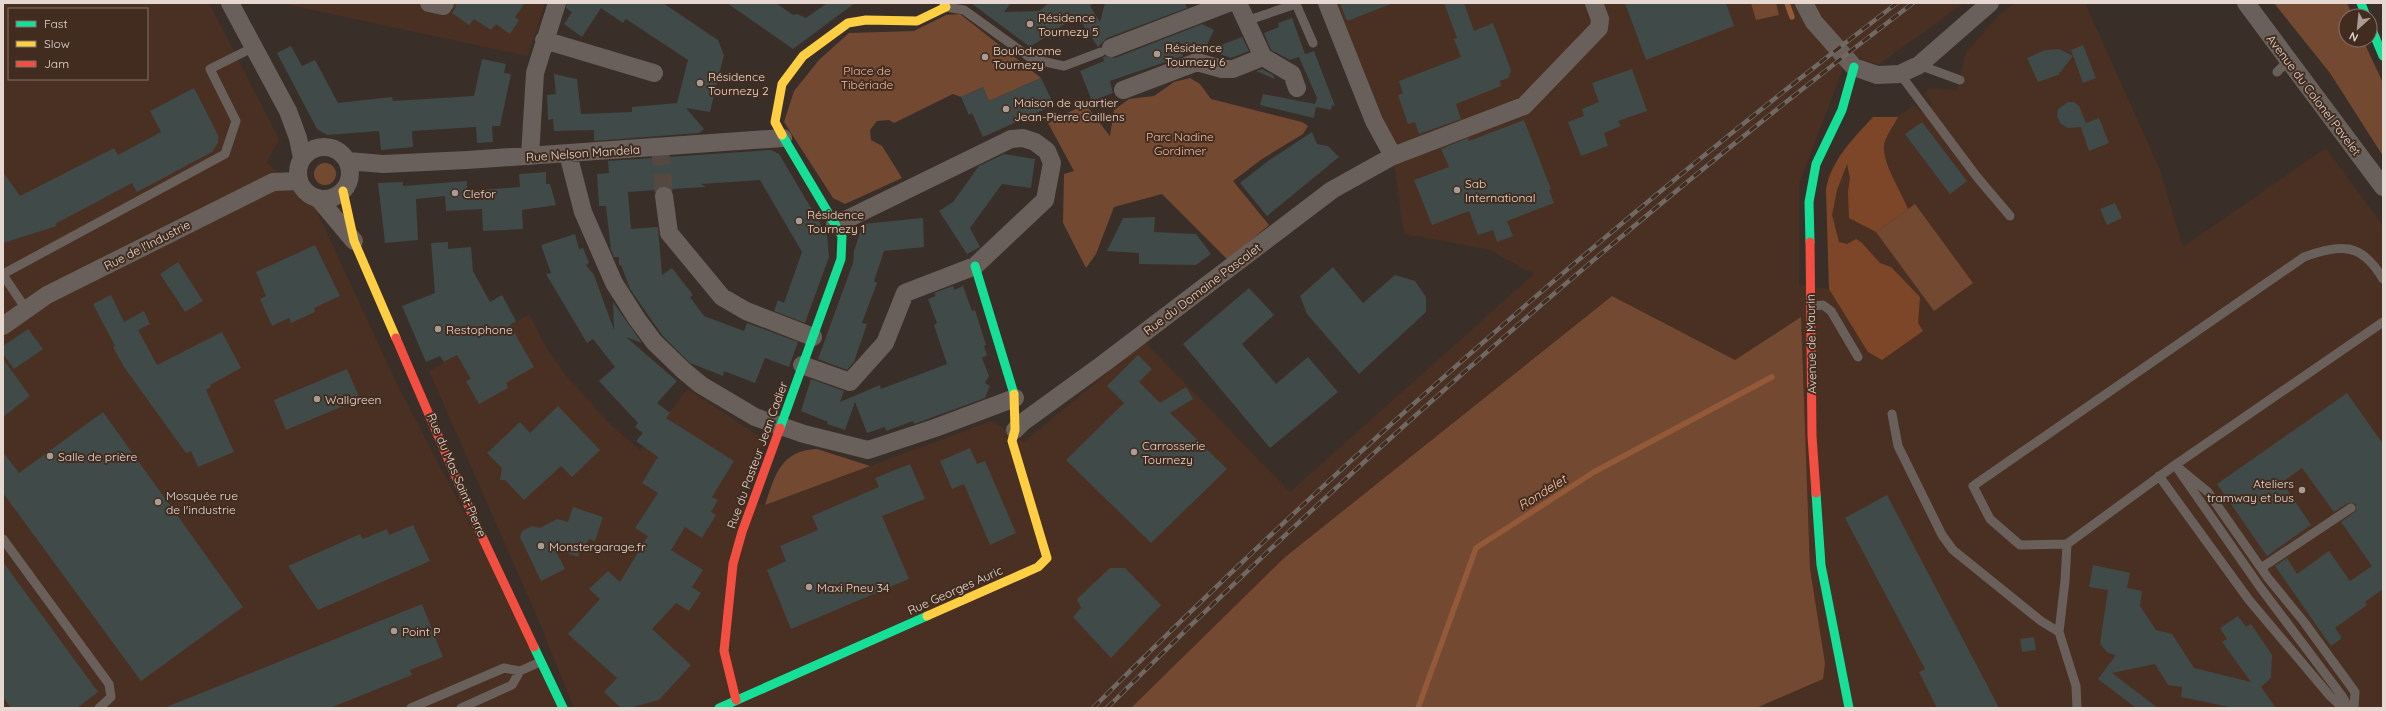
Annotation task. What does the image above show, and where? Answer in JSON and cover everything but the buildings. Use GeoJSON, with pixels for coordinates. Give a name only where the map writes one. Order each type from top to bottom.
{"type":"FeatureCollection","features":[{"type":"Feature","properties":{"kind":"street"},"geometry":{"type":"LineString","coordinates":[[230,3],[288,111],[298,138],[302,158],[298,172],[299,181],[303,189],[318,198],[331,198],[343,191],[349,168],[336,149],[320,147],[313,149],[302,158]]}},
{"type":"Feature","properties":{"kind":"street"},"geometry":{"type":"LineString","coordinates":[[429,3],[443,6],[445,3]]}},
{"type":"Feature","properties":{"kind":"street"},"geometry":{"type":"LineString","coordinates":[[530,156],[535,73],[544,40],[557,3]]}},
{"type":"Feature","properties":{"kind":"street"},"geometry":{"type":"LineString","coordinates":[[1106,50],[1228,3]]}},
{"type":"Feature","properties":{"kind":"street"},"geometry":{"type":"LineString","coordinates":[[1238,3],[1263,57],[1292,74],[1297,88]]}},
{"type":"Feature","properties":{"kind":"street"},"geometry":{"type":"LineString","coordinates":[[1327,3],[1374,121],[1393,156]]}},
{"type":"Feature","properties":{"kind":"street","name":"Rue du Domaine Pascalet"},"geometry":{"type":"LineString","coordinates":[[1015,430],[1332,190],[1393,156],[1524,106],[1599,28],[1600,19],[1594,3]]}},
{"type":"Feature","properties":{"kind":"street"},"geometry":{"type":"LineString","coordinates":[[1804,3],[1814,22],[1854,67],[1877,75],[1900,74],[1919,65],[1990,3]]}},
{"type":"Feature","properties":{"kind":"street","name":"Avenue du Colonel Pavelet"},"geometry":{"type":"LineString","coordinates":[[2246,3],[2283,66],[2383,187]]}},
{"type":"Feature","properties":{"kind":"street"},"geometry":{"type":"LineString","coordinates":[[802,364],[850,382],[885,343],[904,293],[975,266],[1045,200],[1052,162],[1047,151],[1035,142],[1023,138],[1011,139],[835,225],[774,122],[782,84],[803,56],[848,23],[866,20],[917,21],[945,5]]}},
{"type":"Feature","properties":{"kind":"street"},"geometry":{"type":"LineString","coordinates":[[544,40],[654,73]]}},
{"type":"Feature","properties":{"kind":"street"},"geometry":{"type":"LineString","coordinates":[[2378,44],[2383,56]]}},
{"type":"Feature","properties":{"kind":"street"},"geometry":{"type":"LineString","coordinates":[[1123,90],[1197,62],[1222,69],[1233,69],[1263,57]]}},
{"type":"Feature","properties":{"kind":"street","name":"Avenue de Maurin"},"geometry":{"type":"LineString","coordinates":[[1849,708],[1821,565],[1812,436],[1809,202],[1816,164],[1842,110],[1854,67]]}},
{"type":"Feature","properties":{"kind":"street"},"geometry":{"type":"LineString","coordinates":[[288,111],[320,147]]}},
{"type":"Feature","properties":{"kind":"street","name":"Rue Nelson Mandela"},"geometry":{"type":"LineString","coordinates":[[349,168],[383,164],[568,154],[783,138]]}},
{"type":"Feature","properties":{"kind":"street"},"geometry":{"type":"LineString","coordinates":[[568,154],[582,212],[614,283],[654,342],[701,385],[755,417],[868,450],[935,428],[1015,398]]}},
{"type":"Feature","properties":{"kind":"street","name":"Rue de l'Industrie"},"geometry":{"type":"LineString","coordinates":[[3,326],[47,295],[273,182],[299,181]]}},
{"type":"Feature","properties":{"kind":"street","name":"Rue du Mas Saint-Pierre"},"geometry":{"type":"LineString","coordinates":[[343,191],[354,241],[477,526],[563,708]]}},
{"type":"Feature","properties":{"kind":"street"},"geometry":{"type":"LineString","coordinates":[[664,196],[669,233],[722,297],[746,311],[813,337]]}},
{"type":"Feature","properties":{"kind":"street","name":"Rue du Mas Saint-Pierre"},"geometry":{"type":"LineString","coordinates":[[318,198],[354,241]]}},
{"type":"Feature","properties":{"kind":"street","name":"Rue du Pasteur Jean Cadier"},"geometry":{"type":"LineString","coordinates":[[736,700],[724,651],[733,564],[742,532],[841,259],[842,236],[835,225]]}},
{"type":"Feature","properties":{"kind":"street","name":"Rue Georges Auric"},"geometry":{"type":"LineString","coordinates":[[719,708],[1043,564],[1047,558],[1012,441],[1015,430],[1015,398],[975,266]]}},
{"type":"Feature","properties":{"kind":"lane"},"geometry":{"type":"LineString","coordinates":[[1246,21],[1296,4],[1313,43]]}},
{"type":"Feature","properties":{"kind":"lane"},"geometry":{"type":"LineString","coordinates":[[945,5],[964,10],[1032,59],[1064,66],[1106,50]]}},
{"type":"Feature","properties":{"kind":"lane"},"geometry":{"type":"LineString","coordinates":[[26,309],[3,275],[225,154],[236,121],[210,69],[254,47]]}},
{"type":"Feature","properties":{"kind":"lane"},"geometry":{"type":"LineString","coordinates":[[1919,65],[1960,80]]}},
{"type":"Feature","properties":{"kind":"lane"},"geometry":{"type":"LineString","coordinates":[[1900,74],[1977,177],[2010,216]]}},
{"type":"Feature","properties":{"kind":"lane"},"geometry":{"type":"LineString","coordinates":[[2383,279],[2373,262],[2354,250],[2329,248],[2304,257],[1973,486],[1990,519],[2020,545],[2067,544],[2159,476],[2383,322]]}},
{"type":"Feature","properties":{"kind":"lane"},"geometry":{"type":"LineString","coordinates":[[1811,306],[1823,305],[1831,311],[1858,357]]}},
{"type":"Feature","properties":{"kind":"lane"},"geometry":{"type":"LineString","coordinates":[[1892,414],[1898,446],[1942,535],[1953,550],[2041,621],[2059,632]]}},
{"type":"Feature","properties":{"kind":"lane"},"geometry":{"type":"LineString","coordinates":[[2175,465],[2208,492],[2261,568],[2355,692],[2354,708]]}},
{"type":"Feature","properties":{"kind":"lane"},"geometry":{"type":"LineString","coordinates":[[2175,465],[2260,587],[2342,696],[2349,708]]}},
{"type":"Feature","properties":{"kind":"lane"},"geometry":{"type":"LineString","coordinates":[[2159,476],[2248,600],[2330,696],[2343,708]]}},
{"type":"Feature","properties":{"kind":"lane"},"geometry":{"type":"LineString","coordinates":[[2261,568],[2351,508]]}},
{"type":"Feature","properties":{"kind":"lane"},"geometry":{"type":"LineString","coordinates":[[3,538],[109,684],[112,697],[99,708]]}},
{"type":"Feature","properties":{"kind":"lane"},"geometry":{"type":"LineString","coordinates":[[2067,544],[2065,581],[2059,632],[2076,686],[2077,708]]}},
{"type":"Feature","properties":{"kind":"lane"},"geometry":{"type":"LineString","coordinates":[[411,708],[504,668],[520,670],[540,662]]}},
{"type":"Feature","properties":{"kind":"lane"},"geometry":{"type":"LineString","coordinates":[[461,708],[512,685],[520,670]]}},
{"type":"Feature","properties":{"kind":"shaded area"},"geometry":{"type":"Polygon","coordinates":[[[3,3],[209,3],[277,135],[279,141],[266,162],[313,203],[397,384],[566,708],[3,708],[3,3]]]}},
{"type":"Feature","properties":{"kind":"shaded area"},"geometry":{"type":"Polygon","coordinates":[[[280,3],[545,3],[528,56],[280,3]]]}},
{"type":"Feature","properties":{"kind":"shaded area"},"geometry":{"type":"Polygon","coordinates":[[[1318,3],[1964,3],[1878,65],[1856,56],[1843,68],[1799,184],[1799,285],[1829,289],[1826,189],[1828,175],[1844,149],[1873,117],[1898,117],[1914,105],[1922,112],[1932,103],[1924,94],[1930,88],[1957,90],[1966,52],[1998,16],[2015,3],[2085,3],[2160,170],[2183,247],[2326,148],[2383,226],[2383,708],[1756,708],[1825,663],[1810,569],[1801,317],[1735,360],[1612,296],[1284,558],[1131,708],[574,708],[538,619],[429,371],[529,314],[546,347],[567,377],[611,425],[640,450],[688,389],[764,440],[742,502],[765,505],[992,421],[1024,442],[1145,342],[1290,492],[1534,274],[1487,249],[1404,234],[1393,156],[1318,3]]]}},
{"type":"Feature","properties":{"kind":"shaded area"},"geometry":{"type":"Polygon","coordinates":[[[1873,117],[1898,117],[1886,138],[1884,152],[1889,168],[1908,209],[1876,232],[1849,218],[1848,192],[1850,178],[1847,164],[1837,190],[1832,215],[1839,242],[1847,244],[1856,239],[1861,242],[1880,263],[1891,267],[1920,297],[1918,323],[1923,331],[1882,360],[1868,352],[1829,289],[1826,189],[1833,168],[1838,159],[1873,117]]]}},
{"type":"Feature","properties":{"kind":"green space"},"geometry":{"type":"Polygon","coordinates":[[[1751,3],[1776,3],[1779,15],[1756,20],[1751,3]]]}},
{"type":"Feature","properties":{"kind":"green space"},"geometry":{"type":"Polygon","coordinates":[[[2274,3],[2347,3],[2349,8],[2338,8],[2338,48],[2367,48],[2383,83],[2383,156],[2330,73],[2274,3]]]}},
{"type":"Feature","properties":{"kind":"green space","name":"Place de Tibériade"},"geometry":{"type":"Polygon","coordinates":[[[960,14],[1041,78],[989,101],[983,87],[961,97],[953,94],[894,123],[889,120],[877,121],[870,130],[871,140],[882,146],[902,178],[845,204],[833,198],[784,122],[794,91],[819,60],[849,33],[914,31],[946,15],[960,14]]]}},
{"type":"Feature","properties":{"kind":"green space","name":"Parc Nadine Gordimer"},"geometry":{"type":"Polygon","coordinates":[[[1190,78],[1200,84],[1211,99],[1302,122],[1308,126],[1303,134],[1262,159],[1233,181],[1269,225],[1228,260],[1162,194],[1114,207],[1096,254],[1086,268],[1063,223],[1064,174],[1074,171],[1048,123],[1085,104],[1110,136],[1114,110],[1129,99],[1154,96],[1174,82],[1190,78]]]}},
{"type":"Feature","properties":{"kind":"green space"},"geometry":{"type":"Polygon","coordinates":[[[325,163],[333,166],[336,174],[333,182],[325,185],[317,182],[314,174],[317,166],[325,163]]]}},
{"type":"Feature","properties":{"kind":"green space"},"geometry":{"type":"Polygon","coordinates":[[[1915,204],[1973,283],[1934,311],[1876,232],[1915,204]]]}},
{"type":"Feature","properties":{"kind":"green space"},"geometry":{"type":"Polygon","coordinates":[[[1612,296],[1735,360],[1801,317],[1810,569],[1825,663],[1823,679],[1756,708],[1131,708],[1284,558],[1612,296]]]}},
{"type":"Feature","properties":{"kind":"green space"},"geometry":{"type":"Polygon","coordinates":[[[817,449],[870,466],[765,505],[776,474],[787,459],[805,450],[817,449]]]}},
{"type":"Feature","properties":{"kind":"waterway","name":"Rondelet"},"geometry":{"type":"LineString","coordinates":[[1787,3],[1792,17]]}},
{"type":"Feature","properties":{"kind":"waterway","name":"Rondelet"},"geometry":{"type":"LineString","coordinates":[[1418,708],[1476,548],[1594,472],[1772,377]]}},
{"type":"Feature","properties":{"kind":"tunnel"},"geometry":{"type":"LineString","coordinates":[[660,147],[664,196]]}},
{"type":"Feature","properties":{"kind":"railway"},"geometry":{"type":"LineString","coordinates":[[1093,708],[1188,614],[1285,522],[1483,342],[1687,169],[1897,3]]}},
{"type":"Feature","properties":{"kind":"railway"},"geometry":{"type":"LineString","coordinates":[[1107,708],[1300,522],[1398,431],[1498,342],[1703,169],[1807,85],[1913,3]]}},
{"type":"Feature","properties":{"kind":"traffic: fast"},"geometry":{"type":"LineString","coordinates":[[2361,3],[2363,8]]}},
{"type":"Feature","properties":{"kind":"traffic: fast"},"geometry":{"type":"LineString","coordinates":[[2378,44],[2383,56]]}},
{"type":"Feature","properties":{"kind":"traffic: fast"},"geometry":{"type":"LineString","coordinates":[[1810,242],[1809,202],[1816,164],[1842,110],[1854,67]]}},
{"type":"Feature","properties":{"kind":"traffic: fast"},"geometry":{"type":"LineString","coordinates":[[780,428],[841,259],[842,236],[782,135]]}},
{"type":"Feature","properties":{"kind":"traffic: fast"},"geometry":{"type":"LineString","coordinates":[[975,266],[1014,394]]}},
{"type":"Feature","properties":{"kind":"traffic: fast"},"geometry":{"type":"LineString","coordinates":[[1816,493],[1821,565],[1849,708]]}},
{"type":"Feature","properties":{"kind":"traffic: fast"},"geometry":{"type":"LineString","coordinates":[[719,708],[927,616]]}},
{"type":"Feature","properties":{"kind":"traffic: fast"},"geometry":{"type":"LineString","coordinates":[[534,647],[563,708]]}},
{"type":"Feature","properties":{"kind":"traffic: slow"},"geometry":{"type":"LineString","coordinates":[[782,135],[775,122],[782,84],[803,56],[848,23],[866,20],[917,21],[946,7],[944,3]]}},
{"type":"Feature","properties":{"kind":"traffic: slow"},"geometry":{"type":"LineString","coordinates":[[343,191],[354,241],[396,338]]}},
{"type":"Feature","properties":{"kind":"traffic: slow"},"geometry":{"type":"LineString","coordinates":[[927,616],[1038,567],[1047,558],[1012,441],[1015,430],[1014,394]]}},
{"type":"Feature","properties":{"kind":"traffic: jam"},"geometry":{"type":"LineString","coordinates":[[1810,242],[1812,436],[1816,493]]}},
{"type":"Feature","properties":{"kind":"traffic: jam"},"geometry":{"type":"LineString","coordinates":[[396,338],[477,526],[534,647]]}},
{"type":"Feature","properties":{"kind":"traffic: jam"},"geometry":{"type":"LineString","coordinates":[[736,700],[724,651],[733,564],[742,532],[780,428]]}},
{"type":"Feature","properties":{"kind":"place","name":"Résidence Tournezy 5"},"geometry":{"type":"Point","coordinates":[1030,24]}},
{"type":"Feature","properties":{"kind":"place","name":"Résidence Tournezy 6"},"geometry":{"type":"Point","coordinates":[1157,54]}},
{"type":"Feature","properties":{"kind":"place","name":"Boulodrome Tournezy"},"geometry":{"type":"Point","coordinates":[985,57]}},
{"type":"Feature","properties":{"kind":"place","name":"Résidence Tournezy 2"},"geometry":{"type":"Point","coordinates":[700,83]}},
{"type":"Feature","properties":{"kind":"place","name":"Maison de quartier Jean-Pierre Caillens"},"geometry":{"type":"Point","coordinates":[1006,109]}},
{"type":"Feature","properties":{"kind":"place","name":"Sab International"},"geometry":{"type":"Point","coordinates":[1457,190]}},
{"type":"Feature","properties":{"kind":"place","name":"Clefor"},"geometry":{"type":"Point","coordinates":[455,193]}},
{"type":"Feature","properties":{"kind":"place","name":"Résidence Tournezy 1"},"geometry":{"type":"Point","coordinates":[799,221]}},
{"type":"Feature","properties":{"kind":"place","name":"Restophone"},"geometry":{"type":"Point","coordinates":[438,329]}},
{"type":"Feature","properties":{"kind":"place","name":"Wallgreen"},"geometry":{"type":"Point","coordinates":[317,399]}},
{"type":"Feature","properties":{"kind":"place","name":"Carrosserie Tournezy"},"geometry":{"type":"Point","coordinates":[1134,452]}},
{"type":"Feature","properties":{"kind":"place","name":"Salle de prière"},"geometry":{"type":"Point","coordinates":[50,456]}},
{"type":"Feature","properties":{"kind":"place","name":"Ateliers tramway et bus"},"geometry":{"type":"Point","coordinates":[2302,490]}},
{"type":"Feature","properties":{"kind":"place","name":"Mosquée rue de l'industrie"},"geometry":{"type":"Point","coordinates":[158,502]}},
{"type":"Feature","properties":{"kind":"place","name":"Monstergarage.fr"},"geometry":{"type":"Point","coordinates":[541,546]}},
{"type":"Feature","properties":{"kind":"place","name":"Maxi Pneu 34"},"geometry":{"type":"Point","coordinates":[809,587]}},
{"type":"Feature","properties":{"kind":"place","name":"Point P"},"geometry":{"type":"Point","coordinates":[394,631]}}]}
